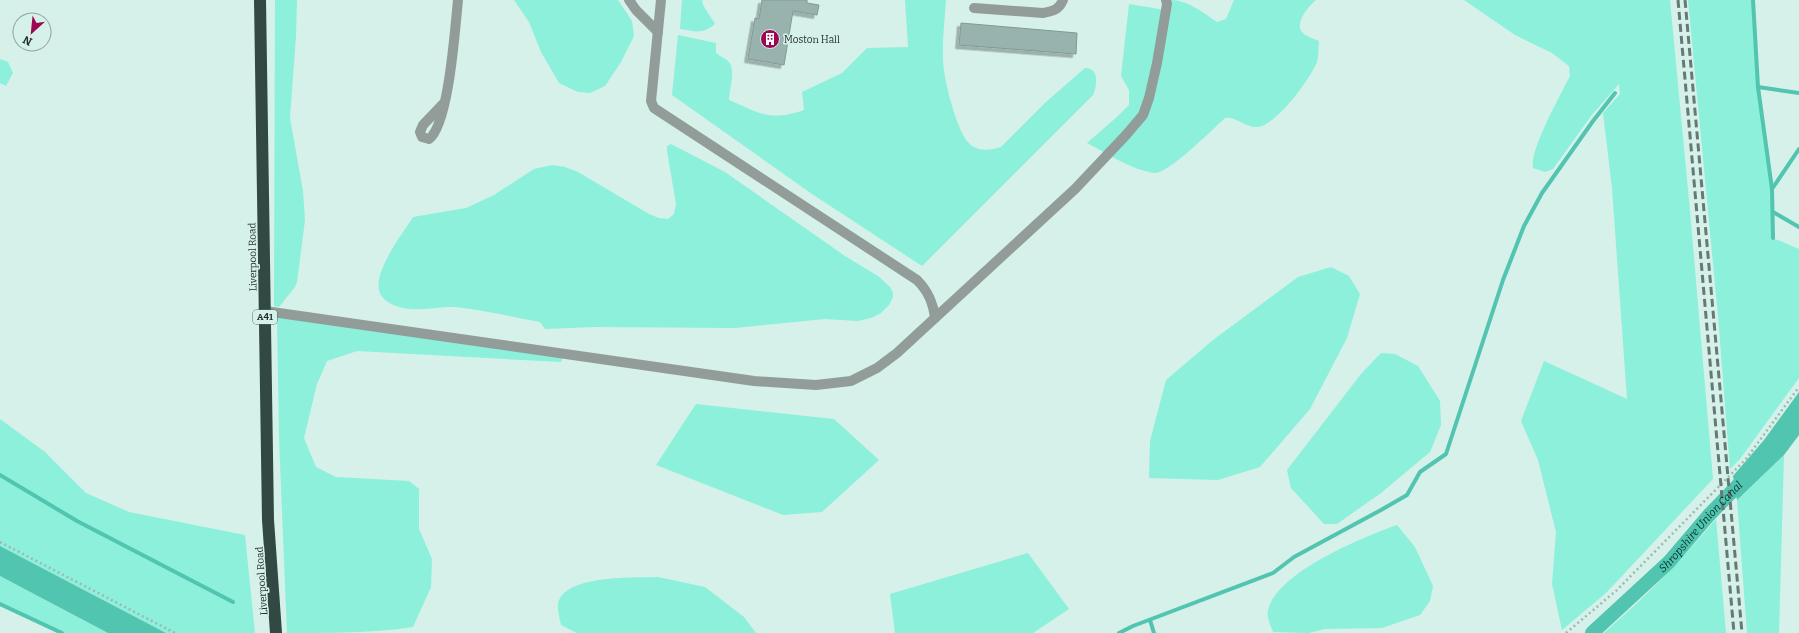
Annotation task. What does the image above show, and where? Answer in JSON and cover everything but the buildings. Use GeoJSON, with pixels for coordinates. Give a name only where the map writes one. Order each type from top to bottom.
{"type":"FeatureCollection","features":[{"type":"Feature","properties":{"kind":"highway","name":"Liverpool Road"},"geometry":{"type":"LineString","coordinates":[[260,0],[268,520],[276,633]]}},
{"type":"Feature","properties":{"kind":"lane"},"geometry":{"type":"LineString","coordinates":[[444,103],[458,0]]}},
{"type":"Feature","properties":{"kind":"lane"},"geometry":{"type":"LineString","coordinates":[[629,0],[636,10],[658,32]]}},
{"type":"Feature","properties":{"kind":"lane"},"geometry":{"type":"LineString","coordinates":[[661,0],[651,101],[654,108],[917,280],[927,290],[933,305],[935,318]]}},
{"type":"Feature","properties":{"kind":"lane"},"geometry":{"type":"LineString","coordinates":[[974,8],[1043,13],[1054,11],[1060,6],[1063,0]]}},
{"type":"Feature","properties":{"kind":"lane"},"geometry":{"type":"LineString","coordinates":[[265,310],[754,382],[816,385],[851,381],[877,368],[897,353],[1074,188],[1126,136],[1143,115],[1149,98],[1157,63],[1167,4],[1166,0]]}},
{"type":"Feature","properties":{"kind":"path"},"geometry":{"type":"LineString","coordinates":[[1566,633],[1617,590],[1746,459],[1799,387]]}},
{"type":"Feature","properties":{"kind":"path"},"geometry":{"type":"LineString","coordinates":[[0,542],[175,633]]}},
{"type":"Feature","properties":{"kind":"shaded area"},"geometry":{"type":"Polygon","coordinates":[[[275,0],[297,0],[290,118],[303,191],[305,220],[297,282],[295,287],[279,307],[274,306],[275,0]]]}},
{"type":"Feature","properties":{"kind":"shaded area"},"geometry":{"type":"Polygon","coordinates":[[[514,0],[618,0],[632,21],[634,36],[621,62],[605,86],[590,93],[578,92],[559,83],[541,52],[529,22],[514,0]]]}},
{"type":"Feature","properties":{"kind":"shaded area"},"geometry":{"type":"Polygon","coordinates":[[[682,0],[702,0],[703,5],[715,24],[702,31],[680,29],[682,0]]]}},
{"type":"Feature","properties":{"kind":"shaded area"},"geometry":{"type":"Polygon","coordinates":[[[905,0],[946,0],[943,37],[945,79],[961,130],[971,145],[978,149],[986,150],[1001,147],[1046,102],[1085,68],[1093,71],[1096,78],[1096,87],[1093,95],[922,266],[812,194],[672,95],[678,35],[716,43],[716,53],[729,62],[732,70],[729,100],[757,112],[773,116],[792,114],[804,110],[802,92],[842,73],[867,48],[908,47],[905,0]]]}},
{"type":"Feature","properties":{"kind":"shaded area"},"geometry":{"type":"Polygon","coordinates":[[[1171,0],[1183,2],[1201,11],[1217,22],[1226,19],[1234,0],[1316,0],[1303,16],[1300,26],[1304,34],[1319,41],[1318,57],[1313,70],[1300,90],[1273,119],[1265,125],[1253,127],[1233,119],[1225,118],[1170,166],[1155,173],[1138,169],[1087,143],[1129,105],[1129,90],[1121,76],[1129,4],[1165,10],[1171,0]]]}},
{"type":"Feature","properties":{"kind":"shaded area"},"geometry":{"type":"Polygon","coordinates":[[[1464,0],[1670,0],[1713,479],[1606,593],[1562,630],[1552,584],[1556,532],[1538,460],[1521,421],[1544,361],[1627,399],[1612,188],[1603,113],[1620,94],[1619,84],[1591,116],[1553,169],[1545,172],[1533,168],[1533,160],[1541,136],[1570,76],[1569,66],[1552,53],[1515,35],[1464,0]]]}},
{"type":"Feature","properties":{"kind":"shaded area"},"geometry":{"type":"Polygon","coordinates":[[[1688,0],[1753,0],[1758,87],[1772,189],[1773,238],[1799,249],[1799,378],[1740,459],[1730,469],[1718,316],[1688,0]]]}},
{"type":"Feature","properties":{"kind":"shaded area"},"geometry":{"type":"Polygon","coordinates":[[[0,59],[8,62],[13,73],[6,86],[0,83],[0,59]]]}},
{"type":"Feature","properties":{"kind":"shaded area"},"geometry":{"type":"Polygon","coordinates":[[[671,144],[725,172],[845,256],[878,276],[890,287],[893,293],[893,297],[889,305],[881,313],[871,318],[858,321],[825,319],[735,328],[595,327],[545,329],[540,322],[467,308],[403,308],[389,303],[381,295],[378,285],[384,265],[389,254],[413,217],[466,208],[494,195],[534,169],[552,165],[565,167],[578,172],[649,214],[659,218],[668,219],[674,214],[676,204],[667,151],[667,146],[671,144]]]}},
{"type":"Feature","properties":{"kind":"shaded area"},"geometry":{"type":"Polygon","coordinates":[[[1331,267],[1349,276],[1360,294],[1347,338],[1310,409],[1260,467],[1218,480],[1149,478],[1150,441],[1166,380],[1213,340],[1298,277],[1331,267]]]}},
{"type":"Feature","properties":{"kind":"shaded area"},"geometry":{"type":"Polygon","coordinates":[[[277,317],[563,356],[561,362],[357,351],[327,361],[317,384],[304,438],[316,467],[336,477],[409,481],[419,489],[419,529],[432,559],[431,587],[413,627],[367,632],[287,633],[279,439],[277,317]]]}},
{"type":"Feature","properties":{"kind":"shaded area"},"geometry":{"type":"Polygon","coordinates":[[[1381,353],[1395,354],[1418,366],[1440,401],[1441,425],[1430,452],[1381,493],[1337,524],[1324,524],[1291,488],[1287,470],[1361,374],[1381,353]]]}},
{"type":"Feature","properties":{"kind":"shaded area"},"geometry":{"type":"Polygon","coordinates":[[[1799,392],[1799,435],[1784,455],[1737,500],[1733,476],[1764,440],[1799,392]]]}},
{"type":"Feature","properties":{"kind":"shaded area"},"geometry":{"type":"Polygon","coordinates":[[[696,404],[834,419],[879,460],[822,512],[783,515],[656,465],[696,404]]]}},
{"type":"Feature","properties":{"kind":"shaded area"},"geometry":{"type":"Polygon","coordinates":[[[0,419],[45,452],[86,493],[129,512],[245,535],[255,633],[166,633],[0,546],[0,419]]]}},
{"type":"Feature","properties":{"kind":"shaded area"},"geometry":{"type":"Polygon","coordinates":[[[1784,455],[1779,633],[1747,633],[1737,500],[1784,455]]]}},
{"type":"Feature","properties":{"kind":"shaded area"},"geometry":{"type":"Polygon","coordinates":[[[1716,519],[1726,633],[1604,633],[1662,578],[1716,519]]]}},
{"type":"Feature","properties":{"kind":"shaded area"},"geometry":{"type":"Polygon","coordinates":[[[1397,525],[1415,547],[1433,586],[1430,601],[1420,615],[1382,628],[1325,629],[1309,633],[1273,632],[1268,619],[1268,611],[1274,597],[1286,583],[1322,558],[1343,547],[1397,525]]]}},
{"type":"Feature","properties":{"kind":"shaded area"},"geometry":{"type":"Polygon","coordinates":[[[0,546],[166,633],[108,633],[0,576],[0,546]]]}},
{"type":"Feature","properties":{"kind":"shaded area"},"geometry":{"type":"Polygon","coordinates":[[[1028,553],[1069,609],[1033,633],[895,633],[890,594],[1028,553]]]}},
{"type":"Feature","properties":{"kind":"shaded area"},"geometry":{"type":"Polygon","coordinates":[[[0,576],[108,633],[62,633],[0,604],[0,576]]]}},
{"type":"Feature","properties":{"kind":"shaded area"},"geometry":{"type":"Polygon","coordinates":[[[658,577],[705,587],[744,617],[756,633],[577,633],[561,625],[558,604],[563,594],[573,587],[586,583],[618,578],[658,577]]]}},
{"type":"Feature","properties":{"kind":"waterway"},"geometry":{"type":"LineString","coordinates":[[1753,0],[1758,87],[1772,189],[1773,238]]}},
{"type":"Feature","properties":{"kind":"waterway"},"geometry":{"type":"LineString","coordinates":[[1758,87],[1799,93]]}},
{"type":"Feature","properties":{"kind":"waterway"},"geometry":{"type":"LineString","coordinates":[[1119,633],[1133,626],[1273,573],[1294,557],[1407,495],[1420,472],[1446,454],[1503,280],[1524,226],[1542,193],[1593,121],[1615,93]]}},
{"type":"Feature","properties":{"kind":"waterway"},"geometry":{"type":"LineString","coordinates":[[1772,189],[1799,149]]}},
{"type":"Feature","properties":{"kind":"waterway"},"geometry":{"type":"LineString","coordinates":[[1773,212],[1799,227]]}},
{"type":"Feature","properties":{"kind":"waterway"},"geometry":{"type":"LineString","coordinates":[[0,475],[77,521],[233,602]]}},
{"type":"Feature","properties":{"kind":"waterway","name":"Shropshire Union Canal"},"geometry":{"type":"LineString","coordinates":[[1592,633],[1669,562],[1709,515],[1748,475]]}},
{"type":"Feature","properties":{"kind":"waterway"},"geometry":{"type":"LineString","coordinates":[[0,604],[62,633]]}},
{"type":"Feature","properties":{"kind":"waterway"},"geometry":{"type":"LineString","coordinates":[[1150,620],[1154,633]]}},
{"type":"Feature","properties":{"kind":"railway"},"geometry":{"type":"LineString","coordinates":[[1678,0],[1734,633]]}},
{"type":"Feature","properties":{"kind":"railway"},"geometry":{"type":"LineString","coordinates":[[1685,0],[1742,633]]}},
{"type":"Feature","properties":{"kind":"place","name":"Moston Hall"},"geometry":{"type":"Point","coordinates":[770,39]}}]}
